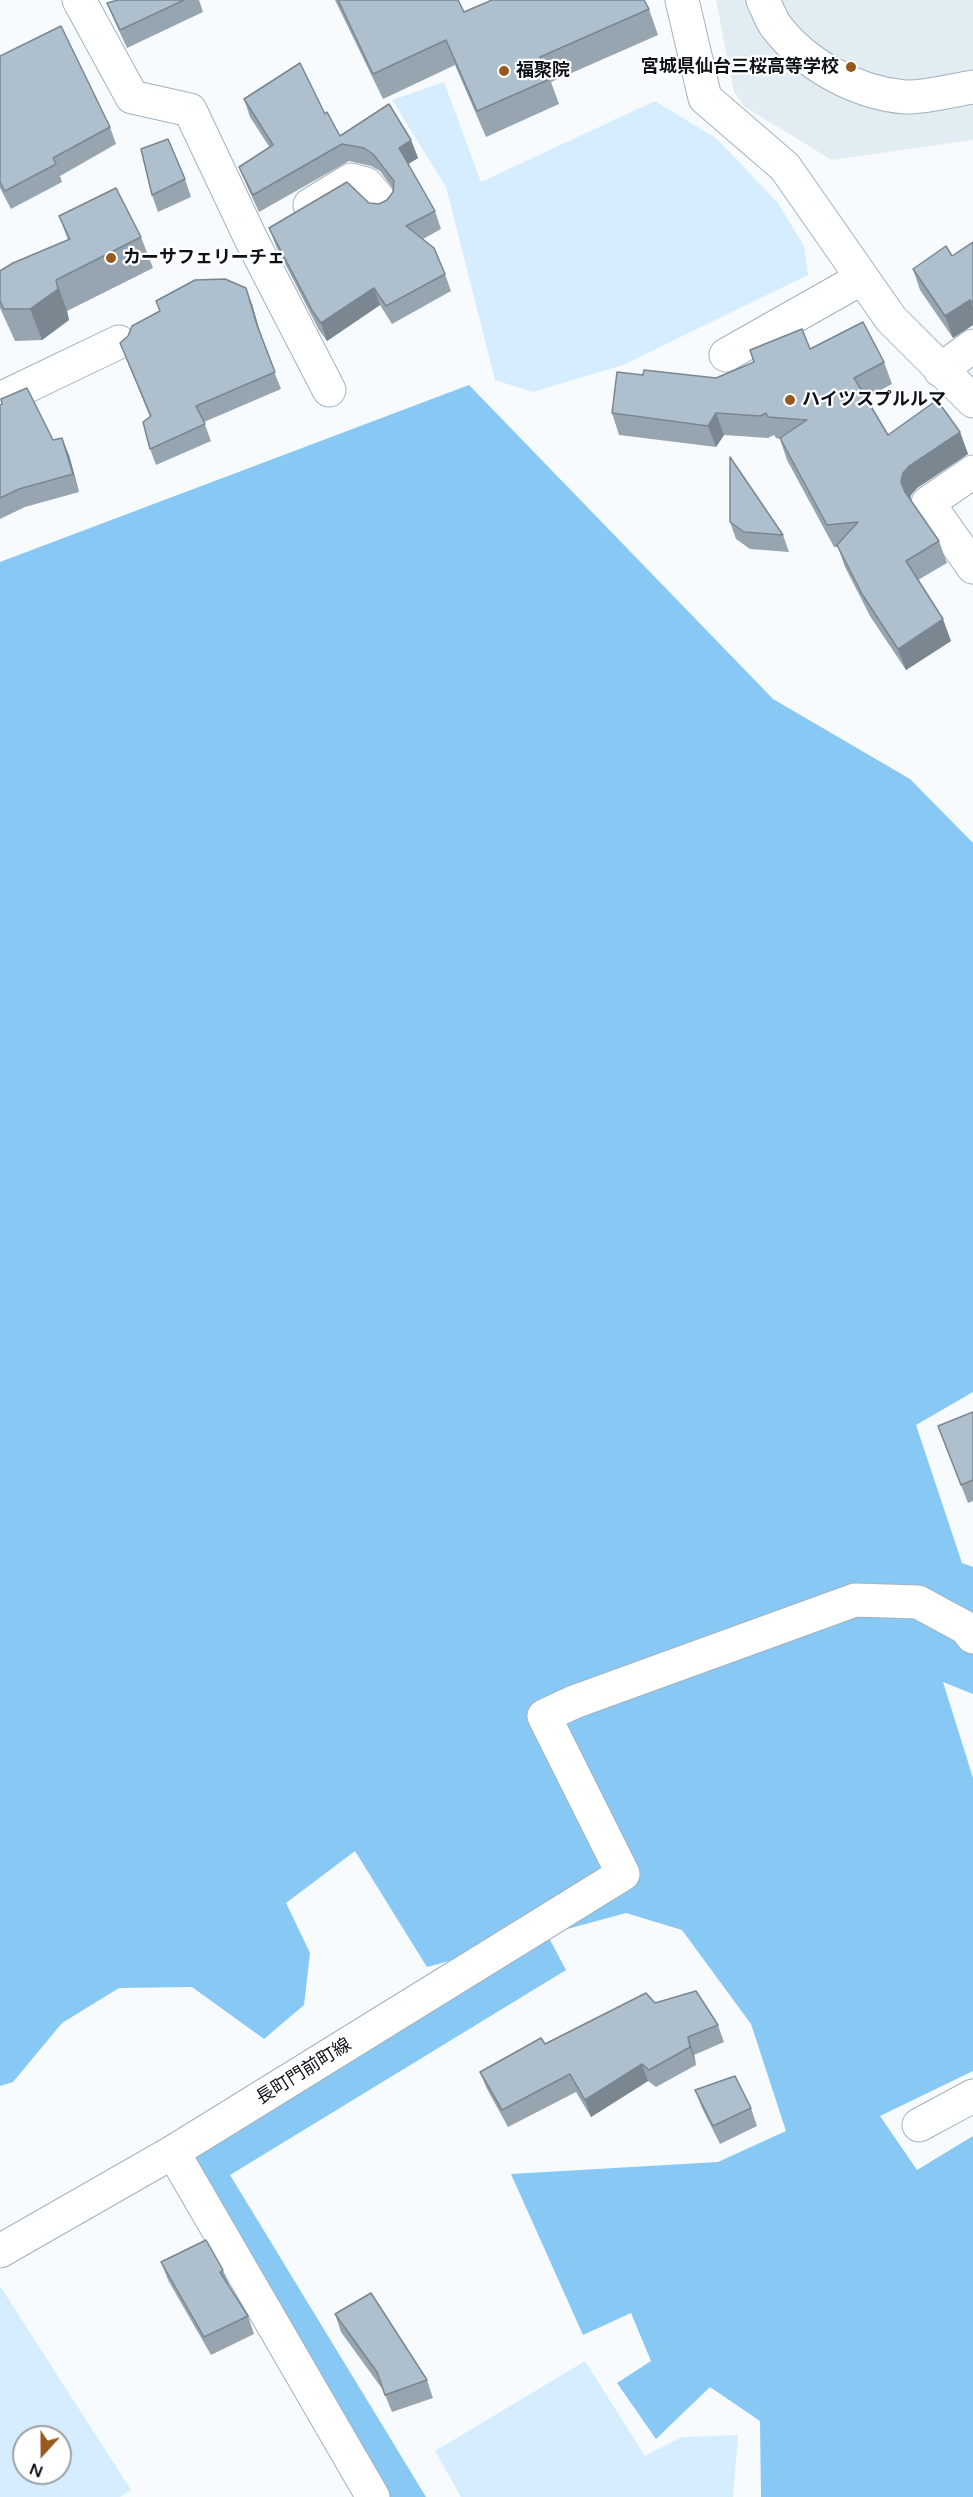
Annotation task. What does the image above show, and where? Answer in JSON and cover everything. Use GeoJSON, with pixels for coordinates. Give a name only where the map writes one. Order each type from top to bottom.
{"type":"FeatureCollection","features":[{"type":"Feature","properties":{"kind":"street"},"geometry":{"type":"LineString","coordinates":[[79,0],[132,97],[190,110],[251,239],[329,390]]}},
{"type":"Feature","properties":{"kind":"street"},"geometry":{"type":"LineString","coordinates":[[682,0],[705,98],[785,167],[891,319],[973,401]]}},
{"type":"Feature","properties":{"kind":"street"},"geometry":{"type":"LineString","coordinates":[[763,0],[775,24],[798,49],[830,74],[869,89],[906,97],[973,87]]}},
{"type":"Feature","properties":{"kind":"street"},"geometry":{"type":"LineString","coordinates":[[251,239],[351,180],[366,184],[382,203]]}},
{"type":"Feature","properties":{"kind":"street"},"geometry":{"type":"LineString","coordinates":[[726,355],[862,278]]}},
{"type":"Feature","properties":{"kind":"street"},"geometry":{"type":"LineString","coordinates":[[0,399],[119,342]]}},
{"type":"Feature","properties":{"kind":"street"},"geometry":{"type":"LineString","coordinates":[[940,370],[973,346]]}},
{"type":"Feature","properties":{"kind":"street"},"geometry":{"type":"LineString","coordinates":[[973,472],[928,503],[973,567]]}},
{"type":"Feature","properties":{"kind":"street","name":"長町門前町線"},"geometry":{"type":"LineString","coordinates":[[173,2152],[623,1874],[544,1716],[574,1702],[855,1600],[918,1602],[966,1628],[973,1637]]}},
{"type":"Feature","properties":{"kind":"street"},"geometry":{"type":"LineString","coordinates":[[919,2125],[973,2096]]}},
{"type":"Feature","properties":{"kind":"street"},"geometry":{"type":"LineString","coordinates":[[0,2251],[173,2152],[373,2497]]}},
{"type":"Feature","properties":{"kind":"shaded area","name":"宮城県仙台三桜高等学校"},"geometry":{"type":"Polygon","coordinates":[[[716,0],[973,0],[973,140],[832,160],[745,107],[734,92],[716,0]]]}},
{"type":"Feature","properties":{"kind":"shaded area"},"geometry":{"type":"Polygon","coordinates":[[[444,82],[481,182],[655,101],[716,138],[778,203],[804,246],[808,275],[623,365],[533,392],[495,380],[446,187],[392,100],[444,82]]]}},
{"type":"Feature","properties":{"kind":"shaded area"},"geometry":{"type":"Polygon","coordinates":[[[469,385],[773,699],[910,779],[973,843],[973,1392],[916,1425],[962,1563],[973,1567],[973,1694],[943,1682],[973,1778],[973,2071],[880,2116],[917,2170],[973,2136],[973,2497],[761,2497],[760,2421],[710,2387],[656,2439],[617,2383],[651,2361],[631,2313],[583,2335],[511,2174],[718,2162],[786,2131],[751,2024],[682,1930],[626,1913],[427,1967],[355,1851],[286,1903],[310,1953],[304,2005],[264,2039],[192,1987],[119,1988],[62,2023],[13,2082],[0,2086],[0,562],[469,385]]]}},
{"type":"Feature","properties":{"kind":"shaded area"},"geometry":{"type":"Polygon","coordinates":[[[549,1938],[566,1970],[230,2175],[426,2497],[389,2497],[193,2156],[549,1938]]]}},
{"type":"Feature","properties":{"kind":"shaded area"},"geometry":{"type":"Polygon","coordinates":[[[0,2286],[131,2490],[120,2497],[0,2497],[0,2286]]]}},
{"type":"Feature","properties":{"kind":"shaded area"},"geometry":{"type":"Polygon","coordinates":[[[585,2361],[645,2456],[682,2437],[738,2435],[733,2497],[461,2497],[435,2451],[585,2361]]]}},
{"type":"Feature","properties":{"kind":"building"},"geometry":{"type":"Polygon","coordinates":[[[118,0],[184,0],[120,30],[107,3],[118,0]]]}},
{"type":"Feature","properties":{"kind":"building"},"geometry":{"type":"Polygon","coordinates":[[[338,0],[458,0],[464,12],[492,0],[644,0],[649,9],[540,57],[550,79],[477,111],[446,40],[373,74],[338,0]]]}},
{"type":"Feature","properties":{"kind":"building"},"geometry":{"type":"Polygon","coordinates":[[[61,26],[110,127],[53,158],[56,164],[5,191],[0,182],[0,56],[61,26]]]}},
{"type":"Feature","properties":{"kind":"building"},"geometry":{"type":"Polygon","coordinates":[[[300,63],[325,114],[327,112],[340,136],[389,104],[411,140],[399,148],[435,211],[406,226],[434,248],[445,274],[386,306],[374,288],[321,323],[269,228],[347,182],[369,203],[379,204],[387,200],[393,192],[394,181],[373,154],[364,148],[342,144],[253,195],[239,167],[273,145],[244,99],[300,63]]]}},
{"type":"Feature","properties":{"kind":"building"},"geometry":{"type":"Polygon","coordinates":[[[168,139],[185,179],[152,195],[141,149],[168,139]]]}},
{"type":"Feature","properties":{"kind":"building"},"geometry":{"type":"Polygon","coordinates":[[[116,188],[141,237],[56,280],[58,289],[30,309],[4,309],[0,301],[0,271],[13,263],[70,239],[59,216],[116,188]]]}},
{"type":"Feature","properties":{"kind":"building"},"geometry":{"type":"Polygon","coordinates":[[[973,242],[973,303],[970,300],[945,316],[913,269],[946,246],[952,256],[973,242]]]}},
{"type":"Feature","properties":{"kind":"building"},"geometry":{"type":"Polygon","coordinates":[[[225,279],[246,288],[275,372],[196,406],[205,424],[150,449],[143,422],[151,416],[120,343],[128,336],[132,326],[160,311],[156,301],[195,280],[225,279]]]}},
{"type":"Feature","properties":{"kind":"building"},"geometry":{"type":"Polygon","coordinates":[[[863,322],[884,362],[854,378],[888,435],[937,400],[960,432],[909,466],[903,473],[901,482],[905,492],[939,541],[906,561],[943,619],[898,649],[862,594],[837,545],[858,522],[827,525],[780,438],[807,420],[768,417],[766,413],[760,416],[716,413],[708,426],[612,413],[617,372],[643,375],[644,370],[716,378],[754,362],[750,350],[802,329],[810,349],[863,322]]]}},
{"type":"Feature","properties":{"kind":"building"},"geometry":{"type":"Polygon","coordinates":[[[27,388],[53,440],[62,438],[73,474],[19,489],[0,498],[1,399],[27,388]]]}},
{"type":"Feature","properties":{"kind":"building"},"geometry":{"type":"Polygon","coordinates":[[[730,457],[783,535],[744,532],[730,522],[730,457]]]}},
{"type":"Feature","properties":{"kind":"building"},"geometry":{"type":"Polygon","coordinates":[[[973,1412],[973,1480],[961,1485],[938,1426],[973,1412]]]}},
{"type":"Feature","properties":{"kind":"building"},"geometry":{"type":"Polygon","coordinates":[[[696,1991],[718,2025],[688,2037],[690,2047],[649,2070],[642,2064],[585,2100],[570,2074],[502,2110],[480,2072],[541,2038],[545,2044],[646,1993],[655,2003],[696,1991]]]}},
{"type":"Feature","properties":{"kind":"building"},"geometry":{"type":"Polygon","coordinates":[[[735,2076],[751,2108],[713,2126],[695,2090],[735,2076]]]}},
{"type":"Feature","properties":{"kind":"building"},"geometry":{"type":"Polygon","coordinates":[[[206,2240],[223,2270],[220,2272],[248,2316],[204,2337],[161,2262],[206,2240]]]}},
{"type":"Feature","properties":{"kind":"building"},"geometry":{"type":"Polygon","coordinates":[[[371,2293],[427,2380],[385,2395],[377,2372],[335,2314],[371,2293]]]}},
{"type":"Feature","properties":{"kind":"place","name":"宮城県仙台三桜高等学校"},"geometry":{"type":"Point","coordinates":[851,67]}},
{"type":"Feature","properties":{"kind":"place","name":"福聚院"},"geometry":{"type":"Point","coordinates":[504,71]}},
{"type":"Feature","properties":{"kind":"place","name":"カーサフェリーチェ"},"geometry":{"type":"Point","coordinates":[111,258]}},
{"type":"Feature","properties":{"kind":"place","name":"ハイツスプルルマ"},"geometry":{"type":"Point","coordinates":[790,400]}}]}
